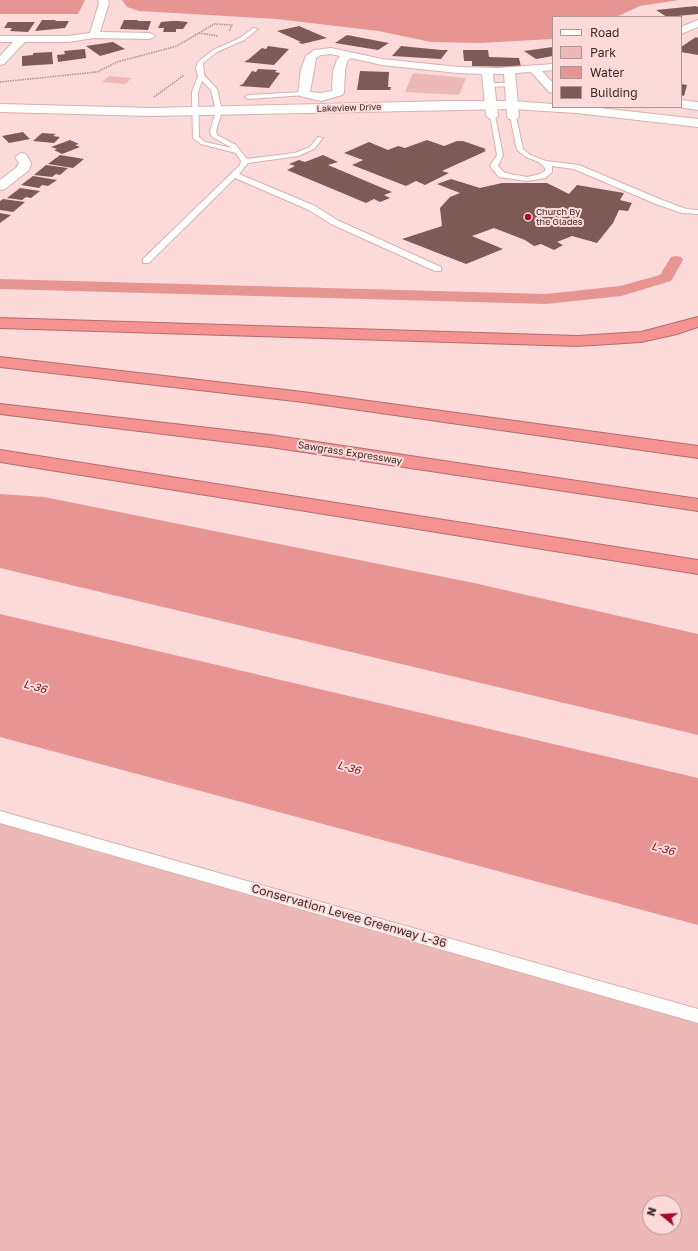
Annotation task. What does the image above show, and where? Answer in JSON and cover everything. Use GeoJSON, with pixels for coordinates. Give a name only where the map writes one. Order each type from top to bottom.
{"type":"FeatureCollection","features":[{"type":"Feature","properties":{"kind":"highway"},"geometry":{"type":"LineString","coordinates":[[0,323],[584,341],[641,337],[677,329],[698,322]]}},
{"type":"Feature","properties":{"kind":"highway"},"geometry":{"type":"LineString","coordinates":[[0,362],[303,396],[698,452]]}},
{"type":"Feature","properties":{"kind":"highway","name":"Sawgrass Expressway"},"geometry":{"type":"LineString","coordinates":[[0,409],[270,440],[697,505]]}},
{"type":"Feature","properties":{"kind":"highway"},"geometry":{"type":"LineString","coordinates":[[0,456],[698,567]]}},
{"type":"Feature","properties":{"kind":"street"},"geometry":{"type":"LineString","coordinates":[[94,35],[104,3],[103,0]]}},
{"type":"Feature","properties":{"kind":"street"},"geometry":{"type":"LineString","coordinates":[[682,31],[698,23]]}},
{"type":"Feature","properties":{"kind":"street"},"geometry":{"type":"LineString","coordinates":[[0,39],[68,39],[94,35],[150,36]]}},
{"type":"Feature","properties":{"kind":"street"},"geometry":{"type":"LineString","coordinates":[[0,62],[22,39]]}},
{"type":"Feature","properties":{"kind":"street"},"geometry":{"type":"LineString","coordinates":[[349,54],[342,60],[339,71],[338,93],[321,97],[304,94],[307,69],[311,56],[318,52],[331,51],[349,54],[382,62],[487,71],[535,70],[552,67]]}},
{"type":"Feature","properties":{"kind":"street"},"geometry":{"type":"LineString","coordinates":[[535,70],[552,89]]}},
{"type":"Feature","properties":{"kind":"street"},"geometry":{"type":"LineString","coordinates":[[487,71],[492,110]]}},
{"type":"Feature","properties":{"kind":"street"},"geometry":{"type":"LineString","coordinates":[[509,71],[512,110]]}},
{"type":"Feature","properties":{"kind":"street"},"geometry":{"type":"LineString","coordinates":[[682,104],[698,106]]}},
{"type":"Feature","properties":{"kind":"street","name":"Lakeview Drive"},"geometry":{"type":"LineString","coordinates":[[0,108],[196,117]]}},
{"type":"Feature","properties":{"kind":"street","name":"Lakeview Drive"},"geometry":{"type":"LineString","coordinates":[[0,118],[68,121],[577,109],[698,123]]}},
{"type":"Feature","properties":{"kind":"street","name":"Lakeview Drive"},"geometry":{"type":"LineString","coordinates":[[512,110],[698,133]]}},
{"type":"Feature","properties":{"kind":"street"},"geometry":{"type":"LineString","coordinates":[[0,186],[22,170],[25,163],[21,157]]}},
{"type":"Feature","properties":{"kind":"lane"},"geometry":{"type":"LineString","coordinates":[[255,29],[242,39],[215,51],[200,63],[199,68],[205,92],[218,117],[213,131],[214,136],[234,146],[245,161],[275,164],[292,160],[296,155],[312,148],[320,138]]}},
{"type":"Feature","properties":{"kind":"lane"},"geometry":{"type":"LineString","coordinates":[[201,76],[205,92],[196,117],[196,138],[203,144],[238,152]]}},
{"type":"Feature","properties":{"kind":"lane"},"geometry":{"type":"LineString","coordinates":[[489,85],[510,85]]}},
{"type":"Feature","properties":{"kind":"lane"},"geometry":{"type":"LineString","coordinates":[[248,97],[304,94]]}},
{"type":"Feature","properties":{"kind":"lane"},"geometry":{"type":"LineString","coordinates":[[492,110],[499,150],[498,161],[494,166],[496,170],[502,175],[513,178],[527,179],[542,176],[548,172],[549,167],[546,163]]}},
{"type":"Feature","properties":{"kind":"lane"},"geometry":{"type":"LineString","coordinates":[[512,110],[520,150],[528,156],[546,163],[576,167],[659,202],[698,212]]}},
{"type":"Feature","properties":{"kind":"lane"},"geometry":{"type":"LineString","coordinates":[[146,261],[243,166],[245,161]]}},
{"type":"Feature","properties":{"kind":"lane"},"geometry":{"type":"LineString","coordinates":[[234,175],[312,208],[334,222],[379,241],[438,269]]}},
{"type":"Feature","properties":{"kind":"lane","name":"Conservation Levee Greenway L-36"},"geometry":{"type":"LineString","coordinates":[[0,817],[698,1016]]}},
{"type":"Feature","properties":{"kind":"path"},"geometry":{"type":"LineString","coordinates":[[0,82],[98,72],[117,62],[176,46],[214,24],[232,25],[228,32]]}},
{"type":"Feature","properties":{"kind":"path"},"geometry":{"type":"LineString","coordinates":[[198,32],[224,36]]}},
{"type":"Feature","properties":{"kind":"green space"},"geometry":{"type":"Polygon","coordinates":[[[413,73],[466,78],[459,95],[405,92],[413,73]]]}},
{"type":"Feature","properties":{"kind":"green space"},"geometry":{"type":"Polygon","coordinates":[[[109,76],[132,78],[125,84],[102,82],[109,76]]]}},
{"type":"Feature","properties":{"kind":"green space"},"geometry":{"type":"Polygon","coordinates":[[[0,817],[698,1016],[698,1251],[0,1251],[0,817]]]}},
{"type":"Feature","properties":{"kind":"water"},"geometry":{"type":"Polygon","coordinates":[[[0,0],[85,0],[78,14],[0,14],[0,0]]]}},
{"type":"Feature","properties":{"kind":"water"},"geometry":{"type":"Polygon","coordinates":[[[122,0],[679,0],[640,6],[618,16],[552,16],[552,39],[480,43],[431,42],[378,31],[277,19],[139,11],[127,7],[122,0]]]}},
{"type":"Feature","properties":{"kind":"water"},"geometry":{"type":"Polygon","coordinates":[[[0,494],[44,497],[474,583],[698,634],[698,735],[0,568],[0,494]]]}},
{"type":"Feature","properties":{"kind":"water","name":"L-36"},"geometry":{"type":"Polygon","coordinates":[[[0,614],[698,778],[698,925],[0,737],[0,614]]]}},
{"type":"Feature","properties":{"kind":"building"},"geometry":{"type":"Polygon","coordinates":[[[696,6],[698,7],[698,14],[665,16],[656,10],[696,6]]]}},
{"type":"Feature","properties":{"kind":"building"},"geometry":{"type":"Polygon","coordinates":[[[42,20],[69,21],[65,28],[35,31],[42,20]]]}},
{"type":"Feature","properties":{"kind":"building"},"geometry":{"type":"Polygon","coordinates":[[[124,20],[151,21],[148,30],[120,29],[124,20]]]}},
{"type":"Feature","properties":{"kind":"building"},"geometry":{"type":"Polygon","coordinates":[[[8,22],[35,22],[28,32],[10,31],[12,28],[4,28],[8,22]]]}},
{"type":"Feature","properties":{"kind":"building"},"geometry":{"type":"Polygon","coordinates":[[[161,22],[188,22],[183,29],[176,29],[176,32],[163,32],[164,28],[158,28],[161,22]]]}},
{"type":"Feature","properties":{"kind":"building"},"geometry":{"type":"Polygon","coordinates":[[[299,26],[327,38],[302,44],[298,42],[301,42],[277,31],[299,26]]]}},
{"type":"Feature","properties":{"kind":"building"},"geometry":{"type":"Polygon","coordinates":[[[347,35],[389,43],[378,50],[335,43],[347,35]]]}},
{"type":"Feature","properties":{"kind":"building"},"geometry":{"type":"Polygon","coordinates":[[[696,37],[698,38],[698,55],[682,52],[682,46],[696,37]]]}},
{"type":"Feature","properties":{"kind":"building"},"geometry":{"type":"Polygon","coordinates":[[[113,42],[125,49],[100,56],[86,46],[113,42]]]}},
{"type":"Feature","properties":{"kind":"building"},"geometry":{"type":"Polygon","coordinates":[[[268,46],[289,49],[274,65],[244,62],[262,48],[266,49],[268,46]]]}},
{"type":"Feature","properties":{"kind":"building"},"geometry":{"type":"Polygon","coordinates":[[[401,46],[448,50],[441,59],[392,56],[401,46]]]}},
{"type":"Feature","properties":{"kind":"building"},"geometry":{"type":"Polygon","coordinates":[[[552,47],[552,56],[536,59],[524,51],[552,47]]]}},
{"type":"Feature","properties":{"kind":"building"},"geometry":{"type":"Polygon","coordinates":[[[85,49],[86,58],[58,62],[57,55],[65,54],[64,51],[85,49]]]}},
{"type":"Feature","properties":{"kind":"building"},"geometry":{"type":"Polygon","coordinates":[[[463,50],[488,50],[489,57],[519,58],[521,67],[472,66],[472,61],[464,61],[463,50]]]}},
{"type":"Feature","properties":{"kind":"building"},"geometry":{"type":"Polygon","coordinates":[[[52,52],[53,64],[22,66],[22,56],[33,55],[33,53],[52,52]]]}},
{"type":"Feature","properties":{"kind":"building"},"geometry":{"type":"Polygon","coordinates":[[[258,69],[277,70],[275,72],[280,73],[269,88],[239,86],[243,84],[252,71],[256,72],[258,69]]]}},
{"type":"Feature","properties":{"kind":"building"},"geometry":{"type":"Polygon","coordinates":[[[360,71],[389,72],[388,87],[391,87],[390,90],[357,90],[360,71]]]}},
{"type":"Feature","properties":{"kind":"building"},"geometry":{"type":"Polygon","coordinates":[[[682,84],[687,85],[684,96],[682,95],[682,84]]]}},
{"type":"Feature","properties":{"kind":"building"},"geometry":{"type":"Polygon","coordinates":[[[23,132],[30,139],[9,143],[2,136],[23,132]]]}},
{"type":"Feature","properties":{"kind":"building"},"geometry":{"type":"Polygon","coordinates":[[[42,133],[56,134],[53,136],[60,137],[54,143],[33,141],[42,133]]]}},
{"type":"Feature","properties":{"kind":"building"},"geometry":{"type":"Polygon","coordinates":[[[70,140],[79,144],[75,145],[80,147],[62,154],[54,150],[57,149],[51,147],[70,140]]]}},
{"type":"Feature","properties":{"kind":"building"},"geometry":{"type":"Polygon","coordinates":[[[427,140],[444,146],[457,141],[463,141],[486,149],[484,150],[486,151],[442,171],[449,173],[425,185],[416,181],[406,186],[352,165],[363,160],[344,153],[369,142],[388,150],[398,146],[405,148],[427,140]]]}},
{"type":"Feature","properties":{"kind":"building"},"geometry":{"type":"Polygon","coordinates":[[[60,155],[84,159],[73,168],[48,164],[60,155]]]}},
{"type":"Feature","properties":{"kind":"building"},"geometry":{"type":"Polygon","coordinates":[[[323,155],[338,162],[328,165],[392,192],[384,195],[390,198],[380,202],[374,199],[366,203],[287,170],[295,166],[289,164],[299,160],[305,162],[323,155]]]}},
{"type":"Feature","properties":{"kind":"building"},"geometry":{"type":"Polygon","coordinates":[[[46,165],[68,168],[60,175],[56,174],[52,177],[34,175],[46,165]]]}},
{"type":"Feature","properties":{"kind":"building"},"geometry":{"type":"Polygon","coordinates":[[[33,176],[57,180],[48,186],[42,185],[39,188],[21,185],[33,176]]]}},
{"type":"Feature","properties":{"kind":"building","name":"Church By the Glades"},"geometry":{"type":"Polygon","coordinates":[[[451,179],[480,188],[502,183],[547,183],[569,194],[577,185],[624,193],[620,200],[632,203],[628,211],[619,210],[613,223],[597,243],[572,236],[557,242],[563,245],[554,250],[541,244],[534,246],[525,240],[494,228],[472,236],[503,249],[466,264],[402,239],[442,226],[440,208],[450,197],[460,193],[437,184],[451,179]]]}},
{"type":"Feature","properties":{"kind":"building"},"geometry":{"type":"Polygon","coordinates":[[[20,188],[40,191],[31,198],[26,197],[22,200],[7,198],[20,188]]]}},
{"type":"Feature","properties":{"kind":"building"},"geometry":{"type":"Polygon","coordinates":[[[3,199],[25,202],[13,212],[0,210],[0,201],[3,199]]]}},
{"type":"Feature","properties":{"kind":"building"},"geometry":{"type":"Polygon","coordinates":[[[0,213],[11,215],[0,223],[0,213]]]}},
{"type":"Feature","properties":{"kind":"waterway"},"geometry":{"type":"LineString","coordinates":[[0,284],[546,299],[621,291],[666,278],[676,260]]}},
{"type":"Feature","properties":{"kind":"place","name":"Church By the Glades"},"geometry":{"type":"Point","coordinates":[528,217]}}]}
